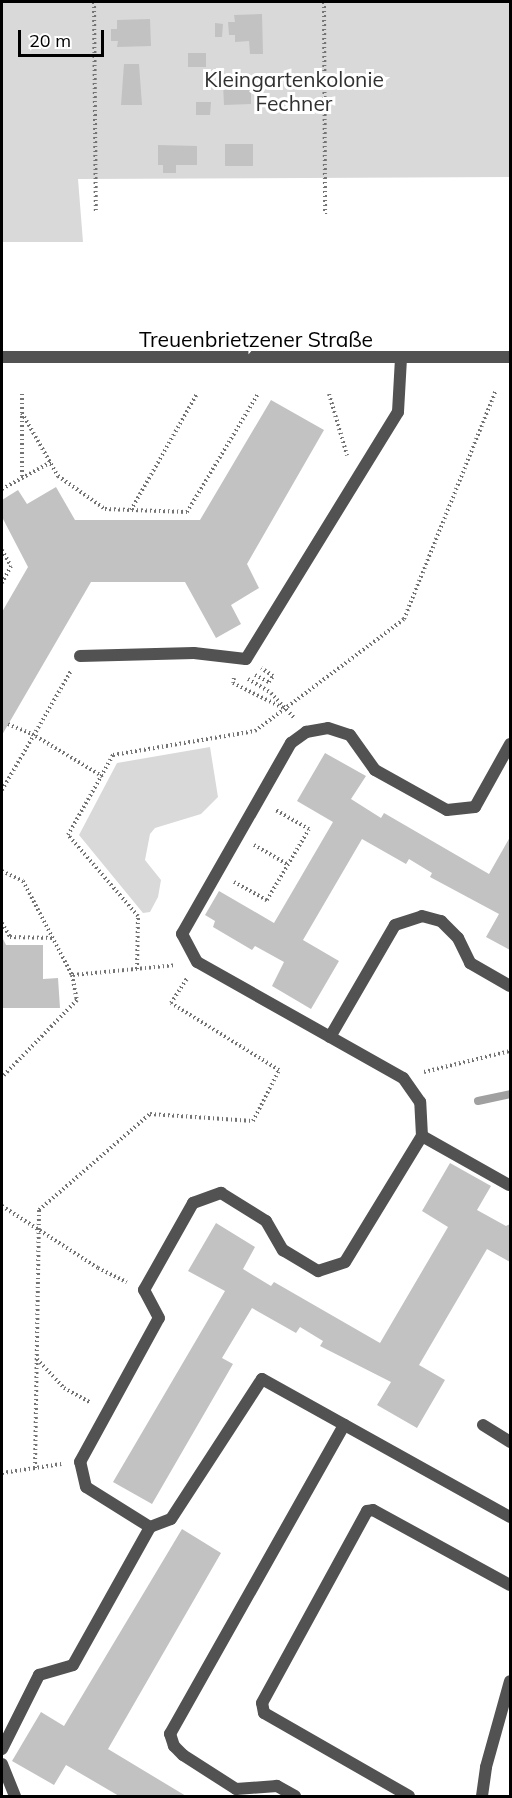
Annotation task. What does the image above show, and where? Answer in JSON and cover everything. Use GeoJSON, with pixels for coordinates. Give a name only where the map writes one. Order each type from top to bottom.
{"type":"FeatureCollection","features":[{"type":"Feature","properties":{"kind":"street","name":"Treuenbrietzener Straße"},"geometry":{"type":"LineString","coordinates":[[2,357],[401,359],[510,357]]}},
{"type":"Feature","properties":{"kind":"street"},"geometry":{"type":"LineString","coordinates":[[80,656],[194,653],[246,659],[398,412],[401,359]]}},
{"type":"Feature","properties":{"kind":"street"},"geometry":{"type":"LineString","coordinates":[[150,1527],[86,1487],[80,1462],[159,1318],[144,1290],[193,1203],[221,1193],[266,1221],[283,1250],[318,1271],[345,1262],[422,1136],[420,1102],[403,1078],[197,962],[182,934],[291,743],[306,732],[328,728],[350,735],[375,770],[447,810],[475,807],[510,744]]}},
{"type":"Feature","properties":{"kind":"street"},"geometry":{"type":"LineString","coordinates":[[330,1037],[395,925],[422,916],[441,921],[458,938],[470,963],[510,986]]}},
{"type":"Feature","properties":{"kind":"street"},"geometry":{"type":"LineString","coordinates":[[422,1136],[509,1185]]}},
{"type":"Feature","properties":{"kind":"street"},"geometry":{"type":"LineString","coordinates":[[2,1749],[39,1675],[73,1665],[150,1527],[171,1519],[262,1379],[510,1517]]}},
{"type":"Feature","properties":{"kind":"street"},"geometry":{"type":"LineString","coordinates":[[295,1797],[277,1786],[236,1789],[183,1755],[174,1746],[170,1734],[344,1425]]}},
{"type":"Feature","properties":{"kind":"street"},"geometry":{"type":"LineString","coordinates":[[483,1425],[510,1442]]}},
{"type":"Feature","properties":{"kind":"street"},"geometry":{"type":"LineString","coordinates":[[409,1797],[264,1713],[262,1703],[367,1510],[373,1510],[510,1585]]}},
{"type":"Feature","properties":{"kind":"street"},"geometry":{"type":"LineString","coordinates":[[482,1797],[486,1767],[510,1681]]}},
{"type":"Feature","properties":{"kind":"street"},"geometry":{"type":"LineString","coordinates":[[2,1764],[15,1797]]}},
{"type":"Feature","properties":{"kind":"path"},"geometry":{"type":"LineString","coordinates":[[94,2],[96,212]]}},
{"type":"Feature","properties":{"kind":"path"},"geometry":{"type":"LineString","coordinates":[[324,2],[325,214]]}},
{"type":"Feature","properties":{"kind":"path"},"geometry":{"type":"LineString","coordinates":[[137,969],[138,916],[68,835],[113,755],[255,731],[404,619],[496,390]]}},
{"type":"Feature","properties":{"kind":"path"},"geometry":{"type":"LineString","coordinates":[[22,394],[22,478]]}},
{"type":"Feature","properties":{"kind":"path"},"geometry":{"type":"LineString","coordinates":[[131,510],[197,394]]}},
{"type":"Feature","properties":{"kind":"path"},"geometry":{"type":"LineString","coordinates":[[22,413],[58,476],[105,509],[187,512],[258,394]]}},
{"type":"Feature","properties":{"kind":"path"},"geometry":{"type":"LineString","coordinates":[[329,394],[355,482]]}},
{"type":"Feature","properties":{"kind":"path"},"geometry":{"type":"LineString","coordinates":[[2,489],[51,462]]}},
{"type":"Feature","properties":{"kind":"path"},"geometry":{"type":"LineString","coordinates":[[2,550],[11,566],[2,583]]}},
{"type":"Feature","properties":{"kind":"path"},"geometry":{"type":"LineString","coordinates":[[2,790],[32,734],[80,656]]}},
{"type":"Feature","properties":{"kind":"path"},"geometry":{"type":"LineString","coordinates":[[272,693],[286,709]]}},
{"type":"Feature","properties":{"kind":"path"},"geometry":{"type":"LineString","coordinates":[[257,695],[286,709]]}},
{"type":"Feature","properties":{"kind":"path"},"geometry":{"type":"LineString","coordinates":[[8,724],[32,734],[102,776]]}},
{"type":"Feature","properties":{"kind":"path"},"geometry":{"type":"LineString","coordinates":[[217,873],[267,900],[309,829],[258,800]]}},
{"type":"Feature","properties":{"kind":"path"},"geometry":{"type":"LineString","coordinates":[[238,836],[288,866]]}},
{"type":"Feature","properties":{"kind":"path"},"geometry":{"type":"LineString","coordinates":[[2,871],[22,881],[55,938],[72,975],[77,1000],[2,1077]]}},
{"type":"Feature","properties":{"kind":"path"},"geometry":{"type":"LineString","coordinates":[[2,923],[10,937],[55,938]]}},
{"type":"Feature","properties":{"kind":"path"},"geometry":{"type":"LineString","coordinates":[[72,975],[197,962]]}},
{"type":"Feature","properties":{"kind":"path"},"geometry":{"type":"LineString","coordinates":[[34,1468],[39,1210],[150,1114],[253,1121],[279,1070],[171,1003],[197,962]]}},
{"type":"Feature","properties":{"kind":"path"},"geometry":{"type":"LineString","coordinates":[[403,1078],[510,1051]]}},
{"type":"Feature","properties":{"kind":"path"},"geometry":{"type":"LineString","coordinates":[[2,1206],[98,1268],[144,1290]]}},
{"type":"Feature","properties":{"kind":"path"},"geometry":{"type":"LineString","coordinates":[[36,1359],[64,1388],[107,1412]]}},
{"type":"Feature","properties":{"kind":"path"},"geometry":{"type":"LineString","coordinates":[[2,1473],[80,1462]]}},
{"type":"Feature","properties":{"kind":"green space","name":"Kleingartenkolonie Fechner"},"geometry":{"type":"Polygon","coordinates":[[[2,2],[510,2],[510,177],[78,179],[83,242],[2,242],[2,2]]]}},
{"type":"Feature","properties":{"kind":"green space"},"geometry":{"type":"Polygon","coordinates":[[[210,747],[218,797],[201,814],[155,828],[150,834],[145,860],[161,880],[158,897],[150,912],[143,913],[79,835],[117,763],[210,747]]]}},
{"type":"Feature","properties":{"kind":"building"},"geometry":{"type":"Polygon","coordinates":[[[262,14],[263,54],[250,54],[249,41],[235,42],[235,35],[229,35],[228,22],[235,22],[234,15],[262,14]]]}},
{"type":"Feature","properties":{"kind":"building"},"geometry":{"type":"Polygon","coordinates":[[[150,19],[151,46],[117,47],[118,41],[111,41],[111,29],[117,29],[117,20],[150,19]]]}},
{"type":"Feature","properties":{"kind":"building"},"geometry":{"type":"Polygon","coordinates":[[[215,23],[223,24],[222,37],[215,37],[215,23]]]}},
{"type":"Feature","properties":{"kind":"building"},"geometry":{"type":"Polygon","coordinates":[[[188,53],[206,53],[206,67],[188,67],[188,53]]]}},
{"type":"Feature","properties":{"kind":"building"},"geometry":{"type":"Polygon","coordinates":[[[124,64],[139,64],[142,105],[121,105],[124,64]]]}},
{"type":"Feature","properties":{"kind":"building"},"geometry":{"type":"Polygon","coordinates":[[[223,83],[251,83],[251,104],[224,105],[223,83]]]}},
{"type":"Feature","properties":{"kind":"building"},"geometry":{"type":"Polygon","coordinates":[[[196,102],[211,102],[210,115],[196,115],[196,102]]]}},
{"type":"Feature","properties":{"kind":"building"},"geometry":{"type":"Polygon","coordinates":[[[225,144],[253,144],[253,166],[225,166],[225,144]]]}},
{"type":"Feature","properties":{"kind":"building"},"geometry":{"type":"Polygon","coordinates":[[[158,145],[197,146],[197,165],[176,165],[176,173],[163,173],[163,165],[158,165],[158,145]]]}},
{"type":"Feature","properties":{"kind":"building"},"geometry":{"type":"Polygon","coordinates":[[[271,400],[324,430],[247,564],[259,588],[231,605],[241,624],[216,638],[185,582],[91,582],[2,735],[2,612],[28,567],[2,517],[2,500],[18,490],[27,504],[56,487],[75,520],[200,520],[271,400]]]}},
{"type":"Feature","properties":{"kind":"building"},"geometry":{"type":"Polygon","coordinates":[[[325,753],[366,776],[351,799],[381,818],[384,813],[489,874],[510,837],[510,950],[486,937],[499,914],[430,877],[432,873],[409,859],[406,864],[362,839],[303,940],[339,961],[311,1009],[272,986],[284,962],[255,946],[252,950],[213,927],[215,921],[205,915],[219,891],[274,923],[333,822],[297,801],[325,753]]]}},
{"type":"Feature","properties":{"kind":"building"},"geometry":{"type":"Polygon","coordinates":[[[2,937],[6,945],[43,945],[43,979],[58,978],[60,1008],[2,1008],[2,937]]]}},
{"type":"Feature","properties":{"kind":"building"},"geometry":{"type":"Polygon","coordinates":[[[450,1163],[491,1186],[477,1210],[506,1226],[510,1224],[510,1262],[487,1249],[419,1365],[445,1380],[417,1428],[377,1405],[391,1382],[320,1346],[323,1341],[300,1327],[296,1333],[252,1308],[222,1358],[233,1364],[152,1504],[113,1482],[225,1291],[188,1271],[216,1223],[255,1247],[243,1269],[271,1286],[274,1282],[380,1343],[448,1227],[422,1211],[450,1163]]]}},
{"type":"Feature","properties":{"kind":"building"},"geometry":{"type":"Polygon","coordinates":[[[182,1529],[221,1553],[108,1749],[186,1796],[119,1796],[66,1765],[54,1785],[12,1761],[41,1712],[64,1726],[182,1529]]]}},
{"type":"Feature","properties":{"kind":"waterway"},"geometry":{"type":"LineString","coordinates":[[478,1101],[510,1094]]}}]}
